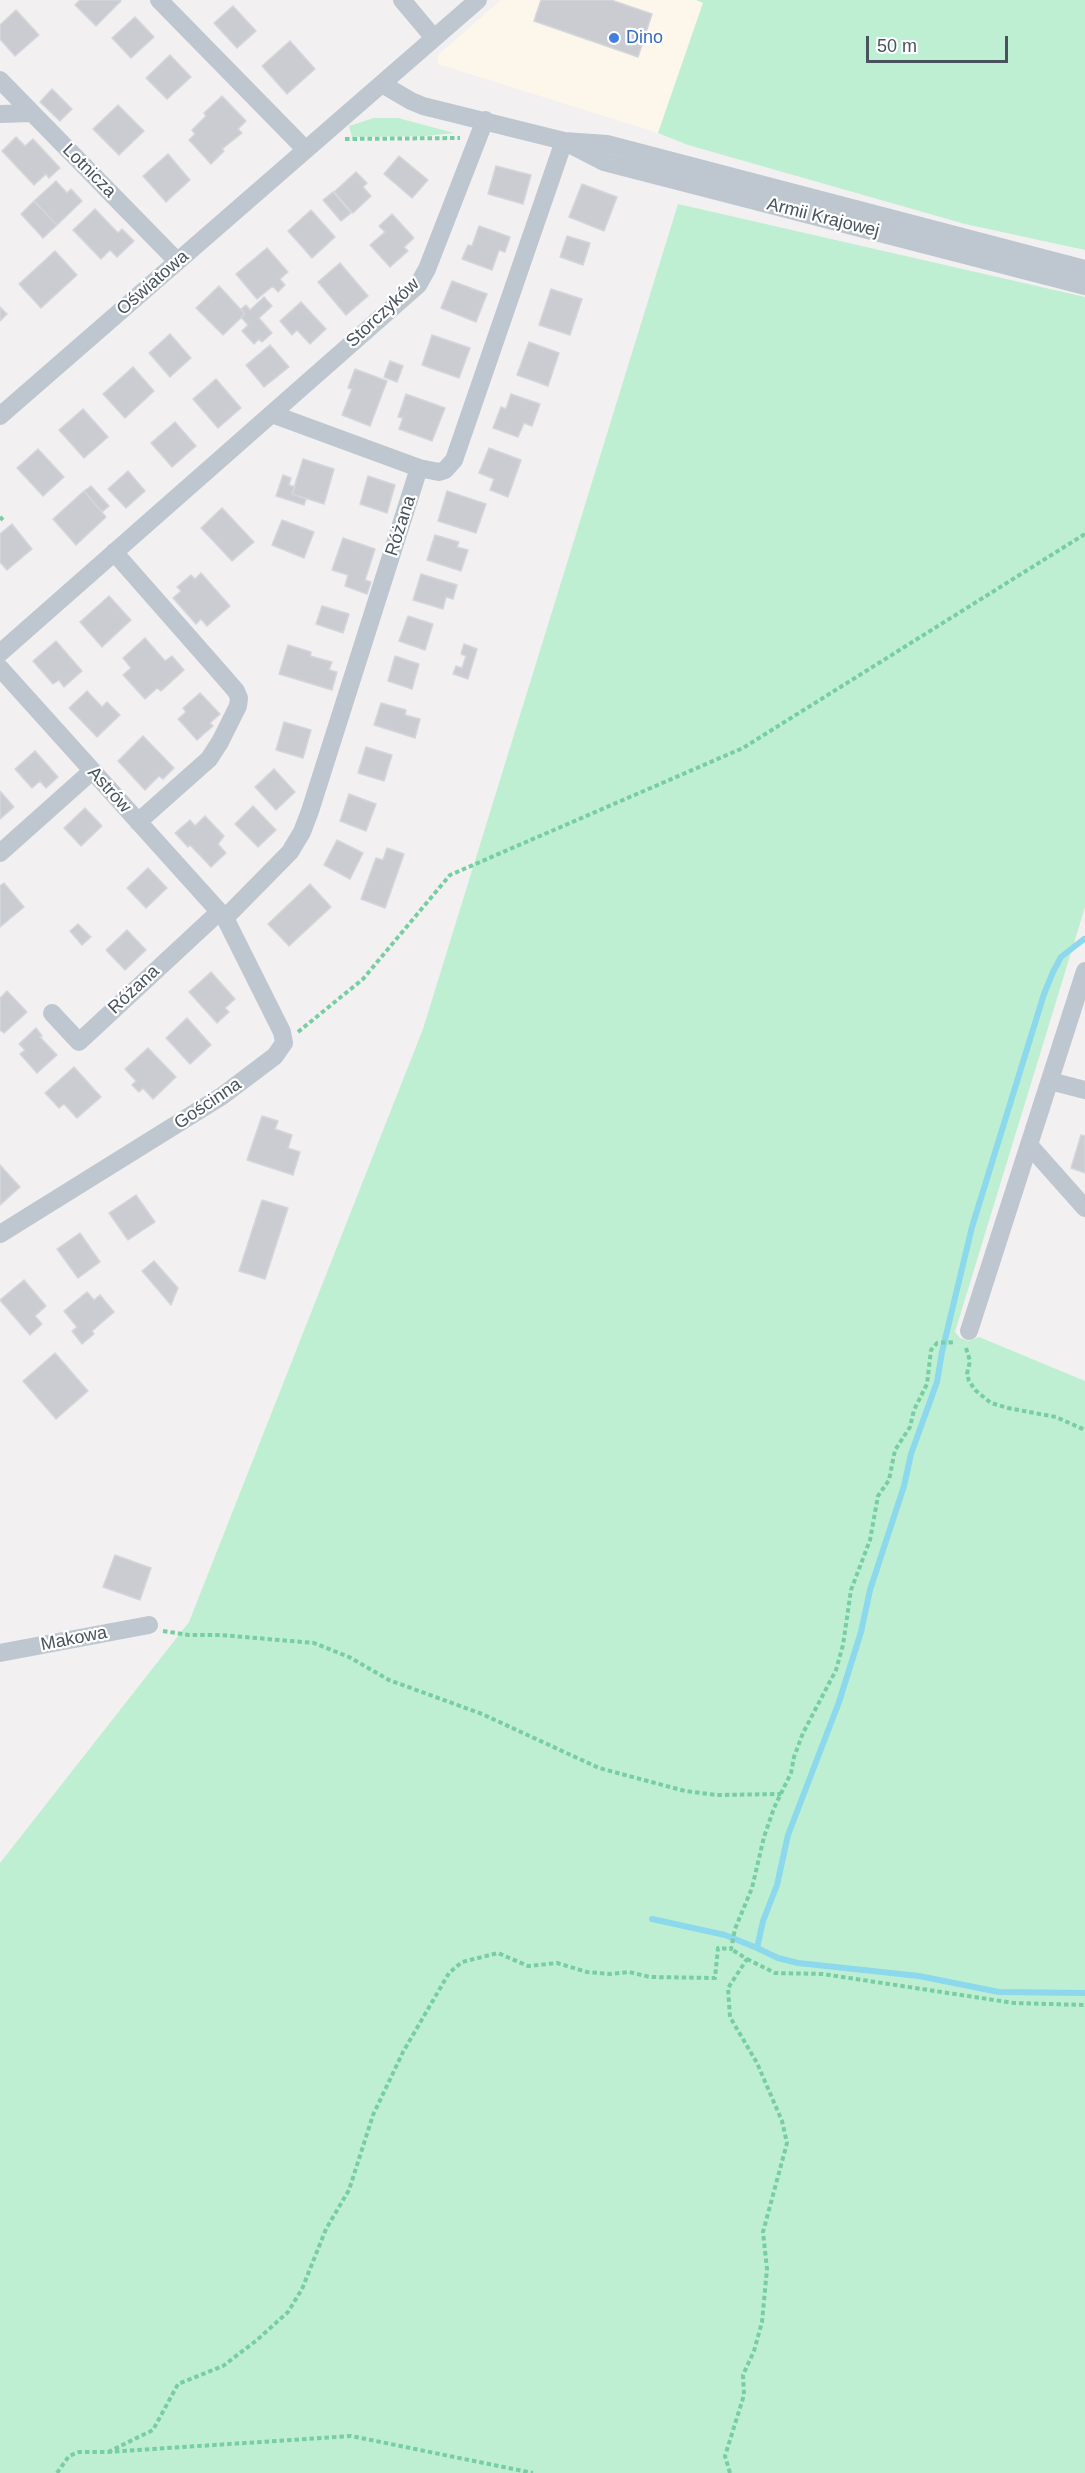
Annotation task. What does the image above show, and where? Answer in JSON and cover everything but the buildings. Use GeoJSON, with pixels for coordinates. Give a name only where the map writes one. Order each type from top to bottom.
{"type":"FeatureCollection","features":[{"type":"Feature","properties":{"kind":"street"},"geometry":{"type":"LineString","coordinates":[[159,0],[305,149]]}},
{"type":"Feature","properties":{"kind":"street"},"geometry":{"type":"LineString","coordinates":[[402,0],[434,38]]}},
{"type":"Feature","properties":{"kind":"street","name":"Oświatowa"},"geometry":{"type":"LineString","coordinates":[[0,416],[478,0]]}},
{"type":"Feature","properties":{"kind":"street","name":"Lotnicza"},"geometry":{"type":"LineString","coordinates":[[0,80],[177,261]]}},
{"type":"Feature","properties":{"kind":"street","name":"Armii Krajowej"},"geometry":{"type":"LineString","coordinates":[[382,84],[423,106],[564,141],[607,144],[1085,269]]}},
{"type":"Feature","properties":{"kind":"street"},"geometry":{"type":"LineString","coordinates":[[0,114],[32,113]]}},
{"type":"Feature","properties":{"kind":"street","name":"Storczyków"},"geometry":{"type":"LineString","coordinates":[[0,652],[418,285],[427,269],[485,120]]}},
{"type":"Feature","properties":{"kind":"street"},"geometry":{"type":"LineString","coordinates":[[272,414],[419,468],[439,472],[445,470],[454,460],[564,141]]}},
{"type":"Feature","properties":{"kind":"street","name":"Armii Krajowej"},"geometry":{"type":"LineString","coordinates":[[564,141],[604,162],[1085,286]]}},
{"type":"Feature","properties":{"kind":"street","name":"Różana"},"geometry":{"type":"LineString","coordinates":[[52,1013],[78,1042],[290,852],[302,832],[310,811],[419,468]]}},
{"type":"Feature","properties":{"kind":"street"},"geometry":{"type":"LineString","coordinates":[[114,552],[236,691],[239,698],[238,706],[209,759],[138,822]]}},
{"type":"Feature","properties":{"kind":"street","name":"Astrów"},"geometry":{"type":"LineString","coordinates":[[0,668],[222,915]]}},
{"type":"Feature","properties":{"kind":"street"},"geometry":{"type":"LineString","coordinates":[[0,853],[92,771]]}},
{"type":"Feature","properties":{"kind":"street"},"geometry":{"type":"LineString","coordinates":[[222,915],[282,1032],[284,1043]]}},
{"type":"Feature","properties":{"kind":"street"},"geometry":{"type":"LineString","coordinates":[[969,1330],[1085,971]]}},
{"type":"Feature","properties":{"kind":"street","name":"Gościnna"},"geometry":{"type":"LineString","coordinates":[[0,1234],[222,1095],[275,1056],[284,1043]]}},
{"type":"Feature","properties":{"kind":"street"},"geometry":{"type":"LineString","coordinates":[[1050,1081],[1085,1090]]}},
{"type":"Feature","properties":{"kind":"street"},"geometry":{"type":"LineString","coordinates":[[1029,1145],[1085,1208]]}},
{"type":"Feature","properties":{"kind":"street","name":"Makowa"},"geometry":{"type":"LineString","coordinates":[[0,1653],[149,1625]]}},
{"type":"Feature","properties":{"kind":"path"},"geometry":{"type":"LineString","coordinates":[[340,139],[478,138]]}},
{"type":"Feature","properties":{"kind":"path"},"geometry":{"type":"LineString","coordinates":[[284,1043],[363,979],[450,875],[743,748],[1085,534]]}},
{"type":"Feature","properties":{"kind":"path"},"geometry":{"type":"LineString","coordinates":[[731,1949],[735,1929],[757,1870],[764,1837],[791,1773],[803,1733],[836,1670],[847,1622],[851,1590],[870,1540],[878,1496],[889,1480],[895,1450],[910,1427],[914,1410],[927,1384],[933,1346],[937,1343],[965,1342],[970,1361],[967,1374],[969,1381],[975,1390],[991,1402],[1008,1408],[1056,1417],[1085,1430]]}},
{"type":"Feature","properties":{"kind":"path"},"geometry":{"type":"LineString","coordinates":[[149,1625],[163,1631],[189,1635],[221,1635],[314,1643],[350,1657],[389,1680],[482,1714],[599,1768],[685,1791],[717,1795],[782,1794]]}},
{"type":"Feature","properties":{"kind":"path"},"geometry":{"type":"LineString","coordinates":[[108,2452],[153,2430],[178,2384],[223,2366],[288,2312],[302,2289],[326,2229],[349,2190],[373,2115],[403,2052],[449,1973],[462,1962],[498,1953],[528,1966],[557,1963],[587,1972],[610,1974],[629,1972],[650,1977],[715,1978],[718,1948],[731,1949],[775,1973],[823,1974],[1014,2003],[1085,2005]]}},
{"type":"Feature","properties":{"kind":"path"},"geometry":{"type":"LineString","coordinates":[[730,2473],[725,2456],[744,2395],[743,2375],[754,2351],[762,2322],[767,2269],[762,2232],[787,2143],[782,2121],[757,2063],[730,2017],[728,1988],[747,1959]]}},
{"type":"Feature","properties":{"kind":"path"},"geometry":{"type":"LineString","coordinates":[[57,2473],[69,2456],[79,2452],[351,2436],[533,2473]]}},
{"type":"Feature","properties":{"kind":"shaded area"},"geometry":{"type":"Polygon","coordinates":[[[501,0],[696,0],[703,2],[658,133],[438,64],[438,55],[501,0]]]}},
{"type":"Feature","properties":{"kind":"green space"},"geometry":{"type":"Polygon","coordinates":[[[696,0],[1085,0],[1085,250],[965,224],[688,145],[658,133],[703,3],[696,0]]]}},
{"type":"Feature","properties":{"kind":"green space"},"geometry":{"type":"Polygon","coordinates":[[[374,118],[398,118],[454,133],[426,136],[352,137],[349,126],[374,118]]]}},
{"type":"Feature","properties":{"kind":"green space"},"geometry":{"type":"Polygon","coordinates":[[[678,204],[1085,297],[1085,907],[955,1332],[960,1338],[969,1341],[979,1337],[1085,1381],[1085,2473],[0,2473],[0,1863],[189,1622],[423,1029],[678,204]]]}},
{"type":"Feature","properties":{"kind":"waterway"},"geometry":{"type":"LineString","coordinates":[[652,1919],[725,1935],[757,1948],[763,1921],[777,1885],[788,1835],[839,1702],[861,1632],[870,1590],[904,1486],[911,1454],[937,1382],[972,1227],[1044,994],[1061,957],[1084,939]]}},
{"type":"Feature","properties":{"kind":"waterway"},"geometry":{"type":"LineString","coordinates":[[757,1948],[778,1958],[798,1963],[919,1976],[999,1992],[1085,1993]]}},
{"type":"Feature","properties":{"kind":"place","name":"Dino"},"geometry":{"type":"Point","coordinates":[614,38]}}]}
